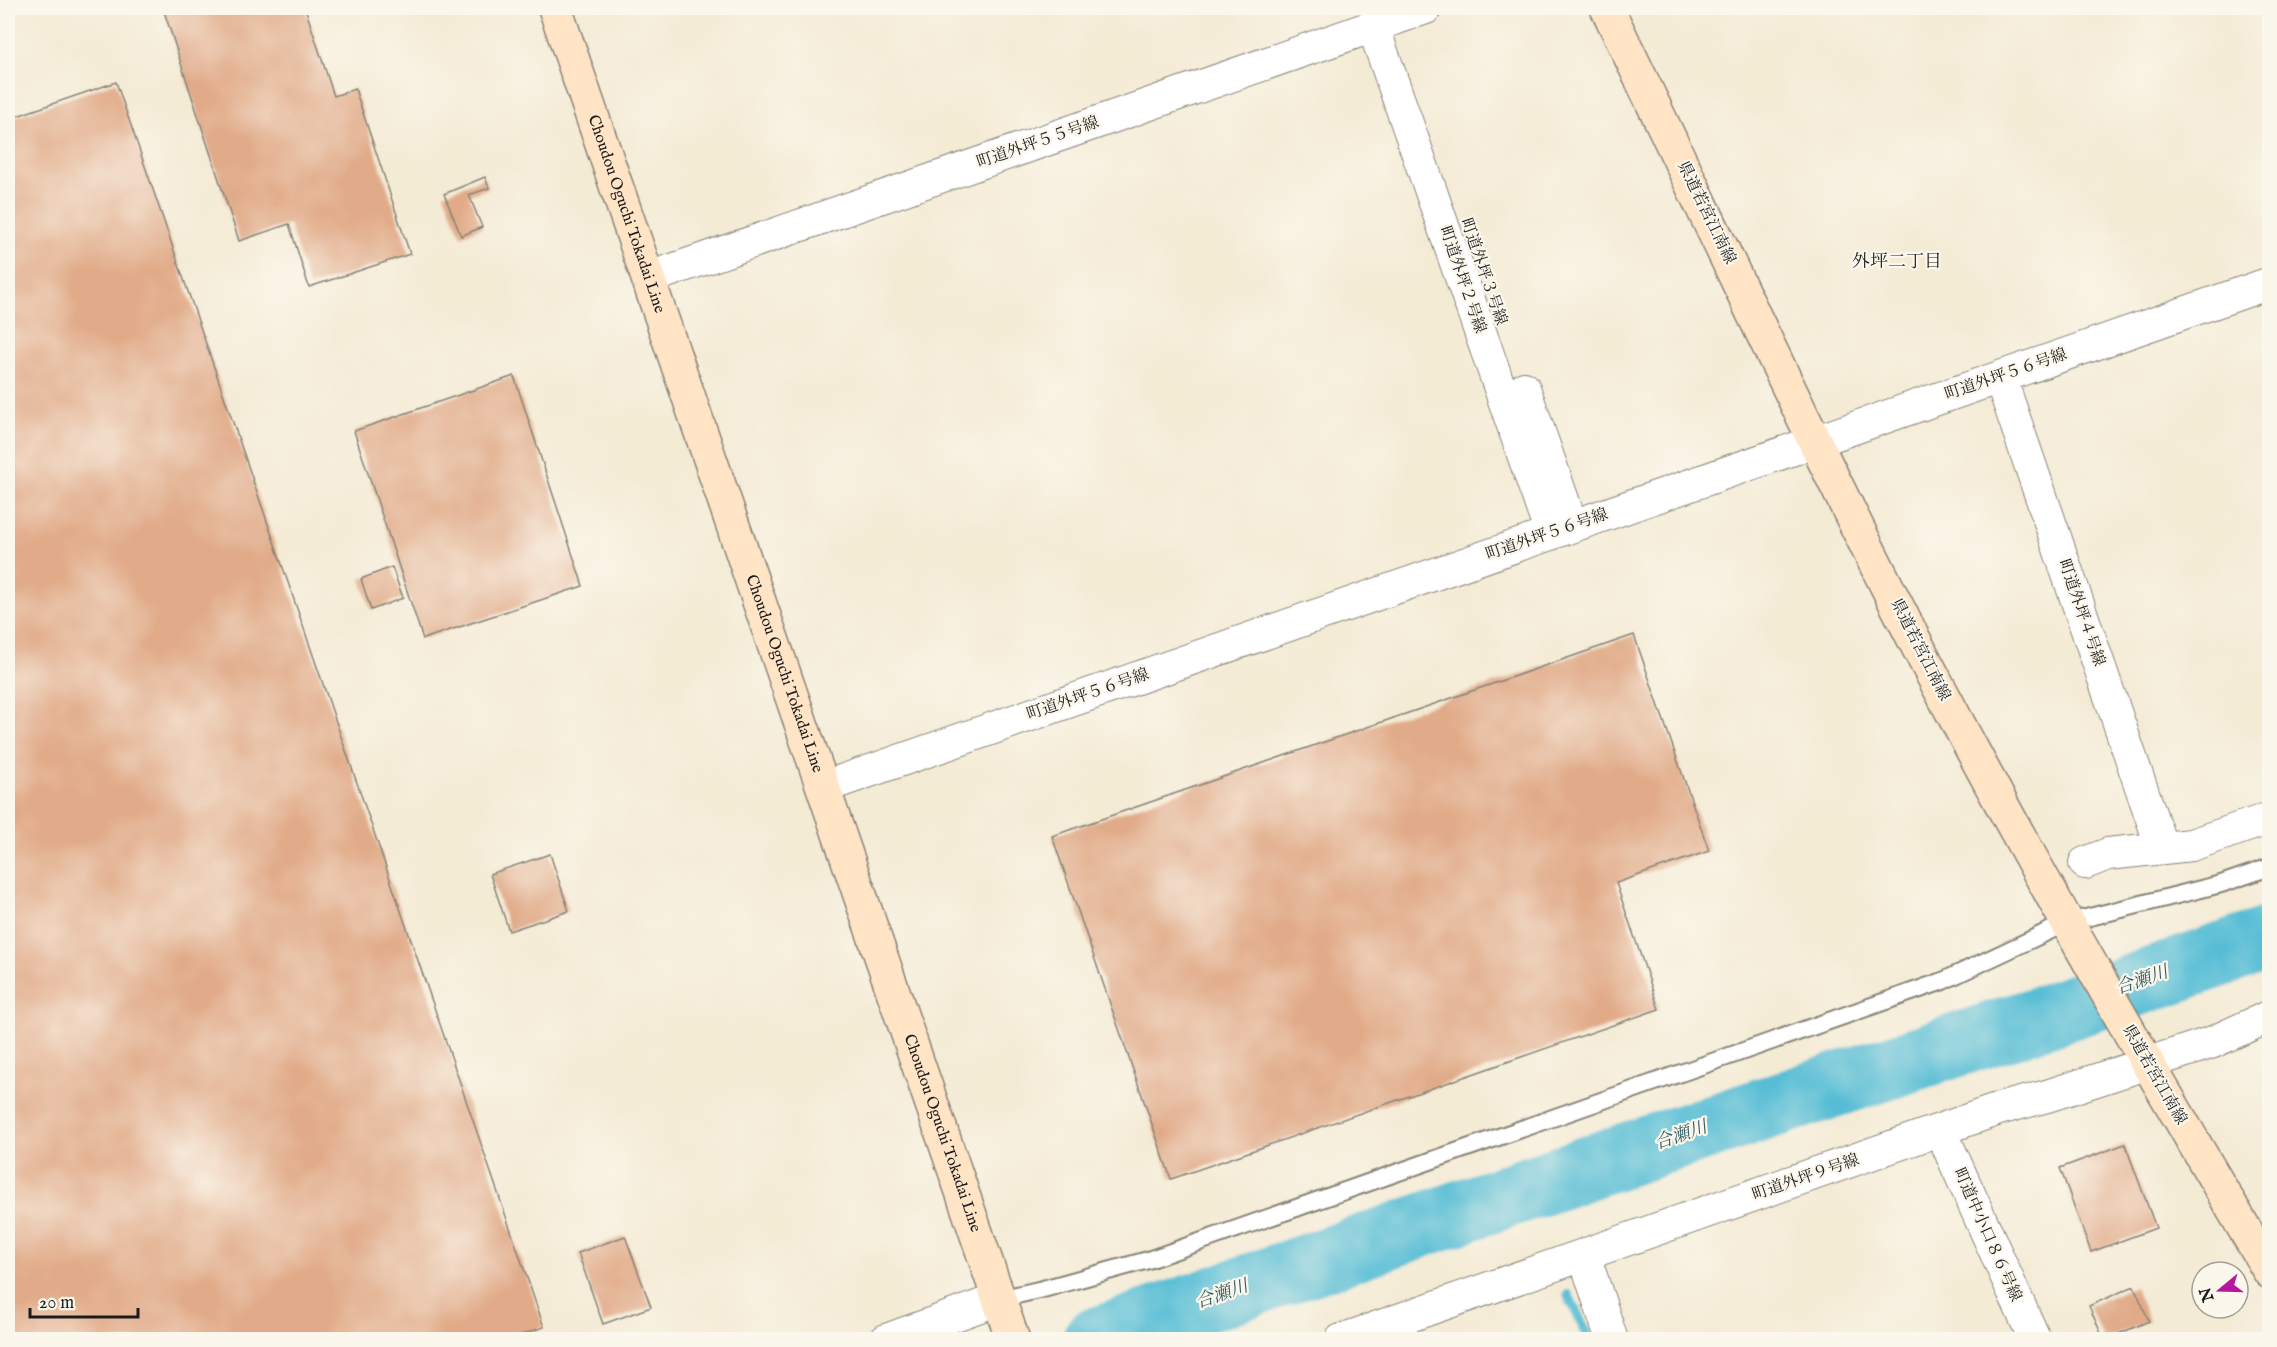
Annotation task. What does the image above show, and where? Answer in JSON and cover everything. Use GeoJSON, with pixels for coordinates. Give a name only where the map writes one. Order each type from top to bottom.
{"type":"FeatureCollection","features":[{"type":"Feature","properties":{"kind":"main road","name":"Choudou Oguchi Tokadai Line"},"geometry":{"type":"LineString","coordinates":[[555,8],[1006,1317]]}},
{"type":"Feature","properties":{"kind":"main road","name":"県道若宮江南線"},"geometry":{"type":"LineString","coordinates":[[1607,8],[1816,441],[1950,709],[2070,930],[2270,1272]]}},
{"type":"Feature","properties":{"kind":"street","name":"町道外坪５５号線"},"geometry":{"type":"LineString","coordinates":[[649,278],[1426,8]]}},
{"type":"Feature","properties":{"kind":"street","name":"町道外坪２号線"},"geometry":{"type":"LineString","coordinates":[[1384,22],[1562,530]]}},
{"type":"Feature","properties":{"kind":"street","name":"町道外坪５６号線"},"geometry":{"type":"LineString","coordinates":[[824,787],[2270,283]]}},
{"type":"Feature","properties":{"kind":"street","name":"町道外坪４号線"},"geometry":{"type":"LineString","coordinates":[[2000,377],[2162,848]]}},
{"type":"Feature","properties":{"kind":"street"},"geometry":{"type":"LineString","coordinates":[[2085,863],[2108,854],[2191,845],[2270,818]]}},
{"type":"Feature","properties":{"kind":"street","name":"町道外坪９号線"},"geometry":{"type":"LineString","coordinates":[[1341,1340],[2002,1108],[2047,1096],[2143,1057],[2213,1042],[2270,1016]]}},
{"type":"Feature","properties":{"kind":"street","name":"町道中小口８６号線"},"geometry":{"type":"LineString","coordinates":[[1941,1131],[2035,1340]]}},
{"type":"Feature","properties":{"kind":"street"},"geometry":{"type":"LineString","coordinates":[[1584,1255],[1612,1340]]}},
{"type":"Feature","properties":{"kind":"street"},"geometry":{"type":"LineString","coordinates":[[886,1340],[1006,1317]]}},
{"type":"Feature","properties":{"kind":"lane"},"geometry":{"type":"LineString","coordinates":[[1006,1317],[1043,1290],[1149,1260],[1943,981],[2070,930],[2270,867]]}},
{"type":"Feature","properties":{"kind":"building"},"geometry":{"type":"Polygon","coordinates":[[[163,8],[305,8],[334,96],[355,89],[410,254],[309,287],[289,224],[239,241],[163,8]]]}},
{"type":"Feature","properties":{"kind":"building"},"geometry":{"type":"Polygon","coordinates":[[[116,82],[544,1327],[507,1340],[8,1340],[8,119],[116,82]]]}},
{"type":"Feature","properties":{"kind":"building"},"geometry":{"type":"Polygon","coordinates":[[[485,177],[489,188],[469,195],[482,227],[461,236],[444,194],[485,177]]]}},
{"type":"Feature","properties":{"kind":"building"},"geometry":{"type":"Polygon","coordinates":[[[514,376],[583,586],[423,639],[354,431],[514,376]]]}},
{"type":"Feature","properties":{"kind":"building"},"geometry":{"type":"Polygon","coordinates":[[[392,567],[403,598],[371,610],[361,579],[392,567]]]}},
{"type":"Feature","properties":{"kind":"building"},"geometry":{"type":"Polygon","coordinates":[[[1634,635],[1709,851],[1616,883],[1659,1009],[1171,1179],[1052,836],[1634,635]]]}},
{"type":"Feature","properties":{"kind":"building"},"geometry":{"type":"Polygon","coordinates":[[[550,854],[569,911],[509,931],[490,874],[550,854]]]}},
{"type":"Feature","properties":{"kind":"building"},"geometry":{"type":"Polygon","coordinates":[[[2125,1144],[2156,1228],[2091,1252],[2060,1168],[2125,1144]]]}},
{"type":"Feature","properties":{"kind":"building"},"geometry":{"type":"Polygon","coordinates":[[[625,1236],[651,1307],[603,1324],[578,1253],[625,1236]]]}},
{"type":"Feature","properties":{"kind":"building"},"geometry":{"type":"Polygon","coordinates":[[[2134,1286],[2149,1321],[2104,1340],[2089,1306],[2134,1286]]]}},
{"type":"Feature","properties":{"kind":"waterway","name":"合瀬川"},"geometry":{"type":"LineString","coordinates":[[1094,1340],[1598,1164],[2069,1008],[2270,938]]}},
{"type":"Feature","properties":{"kind":"waterway"},"geometry":{"type":"LineString","coordinates":[[1568,1295],[1590,1340]]}},
{"type":"Feature","properties":{"kind":"district","name":"外坪二丁目"},"geometry":{"type":"Point","coordinates":[1897,262]}}]}
